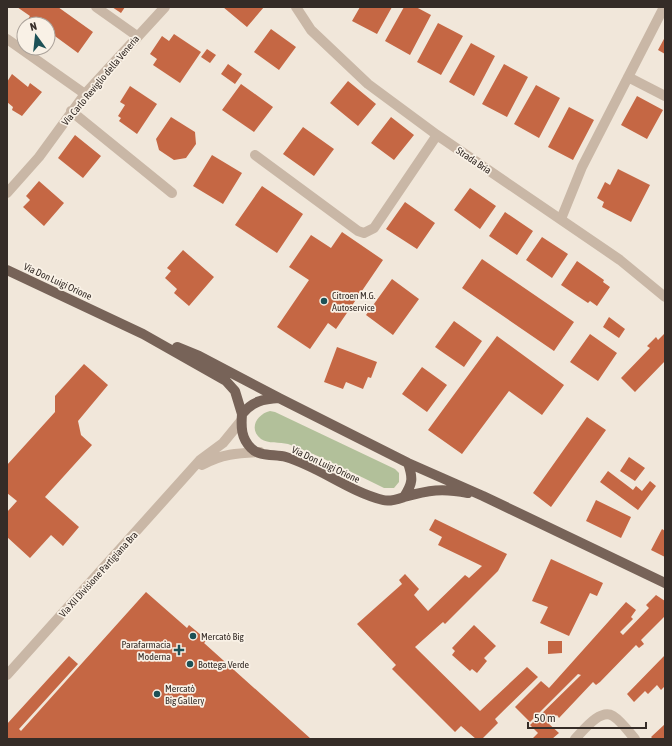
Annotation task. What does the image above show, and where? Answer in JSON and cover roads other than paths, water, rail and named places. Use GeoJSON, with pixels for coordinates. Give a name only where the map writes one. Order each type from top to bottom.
{"type":"FeatureCollection","features":[{"type":"Feature","properties":{"kind":"main road","name":"Via Don Luigi Orione"},"geometry":{"type":"LineString","coordinates":[[7,270],[143,334],[199,356],[408,463],[483,496],[664,582]]}},
{"type":"Feature","properties":{"kind":"main road","name":"Via Don Luigi Orione"},"geometry":{"type":"LineString","coordinates":[[143,334],[226,380],[235,391],[242,418],[241,429],[245,440],[252,449],[269,455],[284,456],[358,492],[385,501],[429,490],[447,489],[483,496]]}},
{"type":"Feature","properties":{"kind":"main road"},"geometry":{"type":"LineString","coordinates":[[242,418],[248,408],[261,399],[279,398]]}},
{"type":"Feature","properties":{"kind":"main road"},"geometry":{"type":"LineString","coordinates":[[404,497],[412,486],[412,474],[408,463]]}},
{"type":"Feature","properties":{"kind":"street"},"geometry":{"type":"LineString","coordinates":[[96,7],[137,36]]}},
{"type":"Feature","properties":{"kind":"street","name":"Via Carlo Reviglio della Veneria"},"geometry":{"type":"LineString","coordinates":[[7,193],[39,157],[71,111],[85,94],[165,7]]}},
{"type":"Feature","properties":{"kind":"street","name":"Strada Bria"},"geometry":{"type":"LineString","coordinates":[[296,7],[311,30],[368,84],[436,135],[620,260],[665,297]]}},
{"type":"Feature","properties":{"kind":"street"},"geometry":{"type":"LineString","coordinates":[[561,219],[582,167],[664,7]]}},
{"type":"Feature","properties":{"kind":"street"},"geometry":{"type":"LineString","coordinates":[[7,39],[85,94]]}},
{"type":"Feature","properties":{"kind":"street"},"geometry":{"type":"LineString","coordinates":[[628,76],[665,96]]}},
{"type":"Feature","properties":{"kind":"street"},"geometry":{"type":"LineString","coordinates":[[71,111],[172,193]]}},
{"type":"Feature","properties":{"kind":"street"},"geometry":{"type":"LineString","coordinates":[[255,155],[358,232],[364,233],[374,228],[436,135]]}},
{"type":"Feature","properties":{"kind":"street","name":"Via XII Divisione Partigiana Bra"},"geometry":{"type":"LineString","coordinates":[[7,675],[200,460],[230,437],[242,418]]}},
{"type":"Feature","properties":{"kind":"street","name":"Via XII Divisione Partigiana Bra"},"geometry":{"type":"LineString","coordinates":[[188,474],[219,456],[260,452]]}},
{"type":"Feature","properties":{"kind":"street"},"geometry":{"type":"LineString","coordinates":[[575,739],[594,720],[605,715],[613,716],[635,739]]}},
{"type":"Feature","properties":{"kind":"place","name":"Citroen M.G. Autoservice"},"geometry":{"type":"Point","coordinates":[324,301]}},
{"type":"Feature","properties":{"kind":"place","name":"Mercatò Big"},"geometry":{"type":"Point","coordinates":[193,636]}},
{"type":"Feature","properties":{"kind":"place","name":"Parafarmacia Moderna"},"geometry":{"type":"Point","coordinates":[179,650]}},
{"type":"Feature","properties":{"kind":"place","name":"Bottega Verde"},"geometry":{"type":"Point","coordinates":[190,664]}},
{"type":"Feature","properties":{"kind":"place","name":"Mercatò Big Gallery"},"geometry":{"type":"Point","coordinates":[157,694]}}]}
